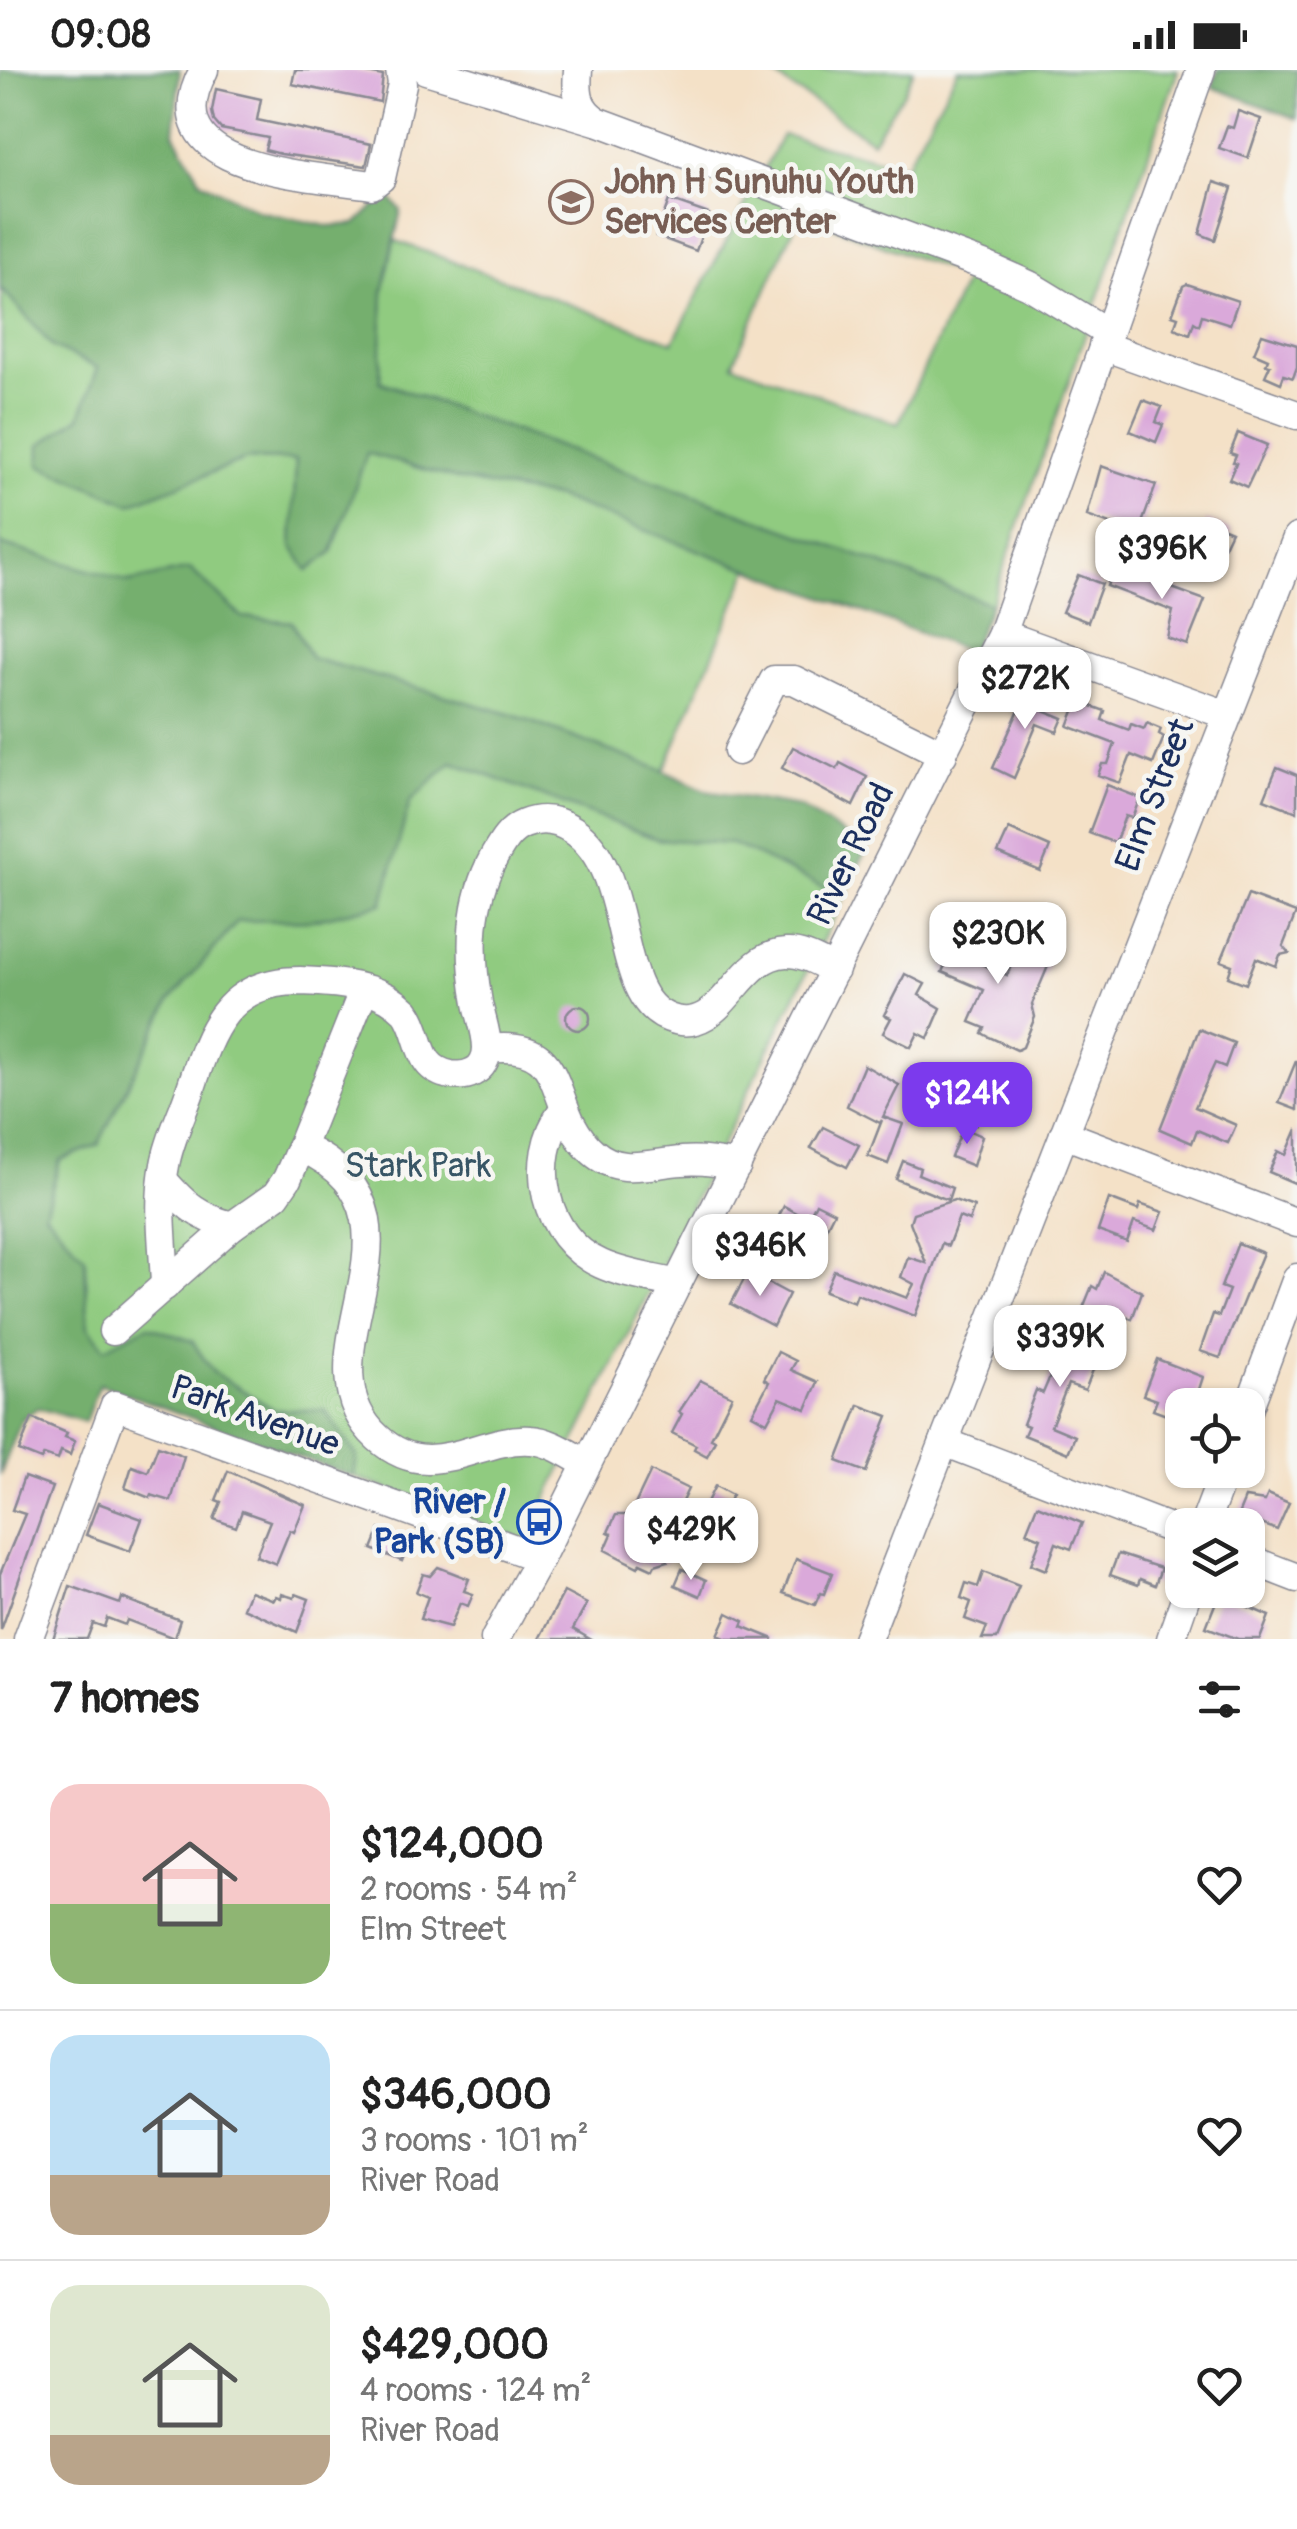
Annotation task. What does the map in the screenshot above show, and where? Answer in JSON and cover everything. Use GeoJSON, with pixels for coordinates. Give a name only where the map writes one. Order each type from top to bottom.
{"type":"FeatureCollection","features":[{"type":"Feature","properties":{"kind":"street"},"geometry":{"type":"LineString","coordinates":[[204,70],[194,87],[190,110],[198,134],[220,153],[243,164],[372,185],[381,178],[402,84],[400,70]]}},
{"type":"Feature","properties":{"kind":"street"},"geometry":{"type":"LineString","coordinates":[[426,70],[598,121],[986,266],[1030,285],[1106,340],[1297,415]]}},
{"type":"Feature","properties":{"kind":"street"},"geometry":{"type":"LineString","coordinates":[[578,70],[580,105],[598,121]]}},
{"type":"Feature","properties":{"kind":"street","name":"River Road"},"geometry":{"type":"LineString","coordinates":[[495,1639],[540,1558],[1002,634],[1201,70]]}},
{"type":"Feature","properties":{"kind":"street","name":"Elm Street"},"geometry":{"type":"LineString","coordinates":[[867,1639],[1297,538]]}},
{"type":"Feature","properties":{"kind":"street"},"geometry":{"type":"LineString","coordinates":[[1002,634],[1227,716]]}},
{"type":"Feature","properties":{"kind":"street"},"geometry":{"type":"LineString","coordinates":[[738,750],[774,680],[794,680],[942,754]]}},
{"type":"Feature","properties":{"kind":"street"},"geometry":{"type":"LineString","coordinates":[[165,1286],[165,1163],[206,1045],[227,1008],[243,996],[280,982],[364,989],[388,997],[406,1013],[422,1057],[438,1073],[458,1076],[475,1072],[488,1049],[478,1001],[472,921],[484,876],[503,840],[516,828],[533,820],[552,820],[570,828],[599,855],[614,892],[643,996],[655,1011],[672,1020],[693,1021],[711,1013],[744,974],[772,956],[801,954],[835,970]]}},
{"type":"Feature","properties":{"kind":"street"},"geometry":{"type":"LineString","coordinates":[[113,1331],[232,1226],[276,1195],[301,1147],[364,989]]}},
{"type":"Feature","properties":{"kind":"street"},"geometry":{"type":"LineString","coordinates":[[488,1049],[526,1048],[546,1063],[563,1111],[580,1138],[594,1153],[612,1163],[630,1168],[687,1160],[737,1166]]}},
{"type":"Feature","properties":{"kind":"street"},"geometry":{"type":"LineString","coordinates":[[563,1111],[551,1128],[544,1153],[544,1182],[555,1222],[583,1253],[600,1264],[678,1284]]}},
{"type":"Feature","properties":{"kind":"street"},"geometry":{"type":"LineString","coordinates":[[1064,1134],[1297,1224]]}},
{"type":"Feature","properties":{"kind":"street"},"geometry":{"type":"LineString","coordinates":[[301,1147],[321,1156],[362,1199],[369,1238],[349,1381],[362,1420],[375,1436],[409,1456],[428,1458],[469,1454],[526,1439],[542,1441],[587,1464]]}},
{"type":"Feature","properties":{"kind":"street"},"geometry":{"type":"LineString","coordinates":[[163,1180],[184,1204],[206,1219],[232,1226]]}},
{"type":"Feature","properties":{"kind":"street"},"geometry":{"type":"LineString","coordinates":[[1256,1388],[1297,1278]]}},
{"type":"Feature","properties":{"kind":"street","name":"Park Avenue"},"geometry":{"type":"LineString","coordinates":[[28,1639],[115,1406],[540,1558]]}},
{"type":"Feature","properties":{"kind":"street"},"geometry":{"type":"LineString","coordinates":[[944,1442],[1165,1526]]}},
{"type":"Feature","properties":{"kind":"street"},"geometry":{"type":"LineString","coordinates":[[1265,1566],[1297,1578]]}},
{"type":"Feature","properties":{"kind":"street"},"geometry":{"type":"LineString","coordinates":[[1171,1639],[1182,1608]]}},
{"type":"Feature","properties":{"kind":"green space"},"geometry":{"type":"Polygon","coordinates":[[[0,70],[180,70],[174,133],[201,181],[259,211],[327,226],[356,224],[387,194],[401,210],[383,292],[380,382],[991,604],[970,652],[559,498],[461,480],[367,453],[332,552],[308,571],[292,546],[296,460],[247,459],[130,504],[40,465],[40,445],[80,417],[98,368],[53,347],[3,290],[0,292],[0,70]]]}},
{"type":"Feature","properties":{"kind":"green space"},"geometry":{"type":"Polygon","coordinates":[[[766,70],[914,70],[872,141],[766,70]]]}},
{"type":"Feature","properties":{"kind":"green space"},"geometry":{"type":"Polygon","coordinates":[[[958,70],[1178,70],[991,604],[379,381],[383,292],[394,240],[673,342],[782,135],[905,166],[958,70]],[[800,214],[733,364],[898,424],[967,277],[800,214]]]}},
{"type":"Feature","properties":{"kind":"green space"},"geometry":{"type":"Polygon","coordinates":[[[1218,70],[1297,70],[1297,119],[1212,87],[1218,70]]]}},
{"type":"Feature","properties":{"kind":"green space"},"geometry":{"type":"Polygon","coordinates":[[[2,289],[53,347],[98,368],[80,417],[40,445],[40,465],[130,504],[247,459],[296,460],[292,546],[332,552],[367,453],[461,480],[559,498],[749,569],[664,771],[513,715],[311,658],[292,622],[242,617],[190,569],[129,582],[0,544],[2,289]]]}},
{"type":"Feature","properties":{"kind":"green space"},"geometry":{"type":"Polygon","coordinates":[[[0,544],[129,582],[190,569],[242,617],[292,622],[311,658],[513,715],[707,791],[799,807],[867,848],[844,897],[733,844],[657,839],[452,762],[410,801],[382,904],[312,920],[238,921],[170,1001],[98,1145],[60,1160],[45,1213],[85,1258],[88,1327],[105,1348],[148,1326],[192,1341],[213,1372],[275,1410],[325,1410],[357,1456],[354,1477],[99,1384],[85,1422],[38,1408],[22,1419],[0,1475],[0,544]]]}},
{"type":"Feature","properties":{"kind":"green space","name":"Stark Park"},"geometry":{"type":"Polygon","coordinates":[[[452,762],[657,839],[733,844],[844,897],[526,1541],[354,1477],[325,1410],[275,1410],[213,1372],[192,1341],[148,1326],[105,1349],[88,1327],[85,1258],[45,1213],[60,1160],[98,1145],[170,1001],[238,921],[312,920],[382,904],[410,801],[452,762]]]}},
{"type":"Feature","properties":{"kind":"building"},"geometry":{"type":"Polygon","coordinates":[[[295,70],[352,70],[383,76],[380,102],[292,84],[295,70]]]}},
{"type":"Feature","properties":{"kind":"building"},"geometry":{"type":"Polygon","coordinates":[[[216,89],[261,99],[257,120],[371,144],[366,166],[265,150],[268,138],[221,129],[212,111],[216,89]]]}},
{"type":"Feature","properties":{"kind":"building"},"geometry":{"type":"Polygon","coordinates":[[[1238,111],[1261,119],[1248,158],[1219,148],[1227,126],[1233,128],[1238,111]]]}},
{"type":"Feature","properties":{"kind":"building"},"geometry":{"type":"Polygon","coordinates":[[[1214,182],[1232,188],[1215,240],[1200,234],[1214,182]]]}},
{"type":"Feature","properties":{"kind":"building"},"geometry":{"type":"Polygon","coordinates":[[[669,200],[709,214],[696,251],[656,236],[669,200]]]}},
{"type":"Feature","properties":{"kind":"building"},"geometry":{"type":"Polygon","coordinates":[[[1187,284],[1238,301],[1230,324],[1202,315],[1199,325],[1194,322],[1190,334],[1174,328],[1178,317],[1172,315],[1187,284]]]}},
{"type":"Feature","properties":{"kind":"building"},"geometry":{"type":"Polygon","coordinates":[[[1262,334],[1297,345],[1293,378],[1284,375],[1281,383],[1265,376],[1270,365],[1266,364],[1268,359],[1254,353],[1262,334]]]}},
{"type":"Feature","properties":{"kind":"building"},"geometry":{"type":"Polygon","coordinates":[[[1143,400],[1162,407],[1156,422],[1163,425],[1156,442],[1130,431],[1143,400]]]}},
{"type":"Feature","properties":{"kind":"building"},"geometry":{"type":"Polygon","coordinates":[[[1238,433],[1267,445],[1247,487],[1229,479],[1236,463],[1236,455],[1230,453],[1238,433]]]}},
{"type":"Feature","properties":{"kind":"building"},"geometry":{"type":"Polygon","coordinates":[[[1101,466],[1156,485],[1138,534],[1087,516],[1101,466]]]}},
{"type":"Feature","properties":{"kind":"building"},"geometry":{"type":"Polygon","coordinates":[[[1207,521],[1231,531],[1212,571],[1182,558],[1188,545],[1197,548],[1207,521]]]}},
{"type":"Feature","properties":{"kind":"building"},"geometry":{"type":"Polygon","coordinates":[[[1114,567],[1205,600],[1187,645],[1167,638],[1173,611],[1107,586],[1114,567]]]}},
{"type":"Feature","properties":{"kind":"building"},"geometry":{"type":"Polygon","coordinates":[[[1078,575],[1102,584],[1088,622],[1062,612],[1078,575]]]}},
{"type":"Feature","properties":{"kind":"building"},"geometry":{"type":"Polygon","coordinates":[[[1029,687],[1043,693],[1043,710],[1063,718],[1057,732],[1037,724],[1014,778],[993,768],[1029,687]]]}},
{"type":"Feature","properties":{"kind":"building"},"geometry":{"type":"Polygon","coordinates":[[[1078,701],[1105,711],[1102,720],[1129,730],[1131,724],[1144,729],[1147,723],[1161,729],[1159,734],[1164,737],[1153,764],[1131,755],[1120,783],[1098,775],[1102,764],[1108,764],[1115,744],[1068,726],[1078,701]]]}},
{"type":"Feature","properties":{"kind":"building"},"geometry":{"type":"Polygon","coordinates":[[[793,747],[837,769],[840,763],[867,777],[853,806],[782,768],[793,747]]]}},
{"type":"Feature","properties":{"kind":"building"},"geometry":{"type":"Polygon","coordinates":[[[1277,767],[1297,775],[1297,812],[1264,799],[1277,767]]]}},
{"type":"Feature","properties":{"kind":"building"},"geometry":{"type":"Polygon","coordinates":[[[1107,785],[1140,798],[1132,818],[1125,816],[1115,843],[1089,833],[1107,785]]]}},
{"type":"Feature","properties":{"kind":"building"},"geometry":{"type":"Polygon","coordinates":[[[1009,829],[1050,847],[1040,871],[998,853],[1009,829]]]}},
{"type":"Feature","properties":{"kind":"building"},"geometry":{"type":"Polygon","coordinates":[[[1248,895],[1296,913],[1283,946],[1289,953],[1280,955],[1276,966],[1256,958],[1246,984],[1228,977],[1232,965],[1221,961],[1248,895]]]}},
{"type":"Feature","properties":{"kind":"building"},"geometry":{"type":"Polygon","coordinates":[[[1004,911],[1020,919],[1011,938],[995,930],[1004,911]]]}},
{"type":"Feature","properties":{"kind":"building"},"geometry":{"type":"Polygon","coordinates":[[[964,921],[990,932],[977,962],[1007,975],[1018,950],[1049,964],[1032,1004],[1035,1017],[1023,1047],[1017,1050],[982,1033],[985,1028],[970,1022],[984,990],[942,972],[964,921]]]}},
{"type":"Feature","properties":{"kind":"building"},"geometry":{"type":"Polygon","coordinates":[[[905,974],[925,984],[919,995],[941,1008],[928,1038],[918,1033],[911,1047],[883,1033],[891,1018],[884,1015],[905,974]]]}},
{"type":"Feature","properties":{"kind":"building"},"geometry":{"type":"Polygon","coordinates":[[[578,1006],[587,1009],[587,1027],[578,1030],[569,1027],[566,1018],[569,1009],[578,1006]]]}},
{"type":"Feature","properties":{"kind":"building"},"geometry":{"type":"Polygon","coordinates":[[[1199,1029],[1234,1043],[1225,1067],[1215,1063],[1195,1107],[1236,1125],[1228,1143],[1197,1130],[1192,1143],[1160,1129],[1199,1029]]]}},
{"type":"Feature","properties":{"kind":"building"},"geometry":{"type":"Polygon","coordinates":[[[1297,1061],[1297,1110],[1279,1103],[1297,1061]]]}},
{"type":"Feature","properties":{"kind":"building"},"geometry":{"type":"Polygon","coordinates":[[[864,1065],[899,1085],[883,1117],[903,1124],[888,1164],[868,1156],[882,1120],[880,1123],[847,1106],[864,1065]]]}},
{"type":"Feature","properties":{"kind":"building"},"geometry":{"type":"Polygon","coordinates":[[[984,1072],[1000,1079],[976,1125],[963,1119],[984,1072]]]}},
{"type":"Feature","properties":{"kind":"building"},"geometry":{"type":"Polygon","coordinates":[[[823,1127],[859,1145],[847,1167],[811,1148],[823,1127]]]}},
{"type":"Feature","properties":{"kind":"building"},"geometry":{"type":"Polygon","coordinates":[[[963,1128],[982,1136],[973,1166],[951,1157],[963,1128]]]}},
{"type":"Feature","properties":{"kind":"building"},"geometry":{"type":"Polygon","coordinates":[[[1297,1129],[1297,1184],[1269,1172],[1278,1151],[1286,1155],[1297,1129]]]}},
{"type":"Feature","properties":{"kind":"building"},"geometry":{"type":"Polygon","coordinates":[[[903,1161],[920,1168],[918,1174],[952,1188],[948,1200],[896,1179],[903,1161]]]}},
{"type":"Feature","properties":{"kind":"building"},"geometry":{"type":"Polygon","coordinates":[[[1109,1199],[1138,1210],[1140,1204],[1163,1212],[1156,1230],[1134,1222],[1127,1242],[1098,1231],[1109,1199]]]}},
{"type":"Feature","properties":{"kind":"building"},"geometry":{"type":"Polygon","coordinates":[[[954,1200],[974,1207],[969,1221],[959,1217],[948,1246],[942,1243],[915,1316],[857,1294],[854,1302],[825,1291],[834,1270],[907,1298],[914,1284],[901,1277],[908,1257],[926,1263],[910,1222],[913,1213],[954,1200]]]}},
{"type":"Feature","properties":{"kind":"building"},"geometry":{"type":"Polygon","coordinates":[[[816,1203],[834,1212],[822,1236],[807,1228],[796,1249],[769,1235],[784,1206],[808,1219],[816,1203]]]}},
{"type":"Feature","properties":{"kind":"building"},"geometry":{"type":"Polygon","coordinates":[[[1238,1243],[1263,1253],[1220,1358],[1200,1351],[1213,1314],[1219,1316],[1229,1290],[1221,1287],[1238,1243]]]}},
{"type":"Feature","properties":{"kind":"building"},"geometry":{"type":"Polygon","coordinates":[[[748,1272],[789,1294],[773,1326],[731,1304],[748,1272]]]}},
{"type":"Feature","properties":{"kind":"building"},"geometry":{"type":"Polygon","coordinates":[[[1104,1272],[1142,1292],[1132,1319],[1114,1312],[1111,1318],[1083,1308],[1092,1286],[1097,1289],[1104,1272]]]}},
{"type":"Feature","properties":{"kind":"building"},"geometry":{"type":"Polygon","coordinates":[[[1055,1330],[1101,1350],[1085,1390],[1068,1384],[1051,1426],[1075,1436],[1068,1453],[1024,1435],[1028,1426],[1023,1424],[1036,1390],[1043,1393],[1060,1353],[1048,1348],[1055,1330]]]}},
{"type":"Feature","properties":{"kind":"building"},"geometry":{"type":"Polygon","coordinates":[[[778,1352],[796,1361],[791,1370],[818,1382],[806,1409],[780,1398],[767,1422],[752,1414],[769,1382],[764,1379],[778,1352]]]}},
{"type":"Feature","properties":{"kind":"building"},"geometry":{"type":"Polygon","coordinates":[[[1157,1359],[1203,1377],[1199,1388],[1165,1388],[1165,1415],[1153,1410],[1157,1400],[1143,1395],[1157,1359]]]}},
{"type":"Feature","properties":{"kind":"building"},"geometry":{"type":"Polygon","coordinates":[[[700,1380],[732,1396],[711,1438],[715,1440],[707,1456],[694,1449],[696,1445],[672,1433],[682,1414],[679,1412],[700,1380]]]}},
{"type":"Feature","properties":{"kind":"building"},"geometry":{"type":"Polygon","coordinates":[[[859,1405],[888,1416],[866,1472],[837,1461],[859,1405]]]}},
{"type":"Feature","properties":{"kind":"building"},"geometry":{"type":"Polygon","coordinates":[[[32,1418],[67,1433],[65,1437],[75,1441],[70,1455],[61,1451],[58,1460],[44,1455],[41,1460],[19,1451],[32,1418]]]}},
{"type":"Feature","properties":{"kind":"building"},"geometry":{"type":"Polygon","coordinates":[[[158,1446],[184,1456],[171,1501],[125,1488],[132,1466],[148,1472],[158,1446]]]}},
{"type":"Feature","properties":{"kind":"building"},"geometry":{"type":"Polygon","coordinates":[[[228,1471],[305,1505],[276,1564],[256,1556],[270,1521],[242,1511],[236,1527],[214,1519],[221,1502],[216,1500],[228,1471]]]}},
{"type":"Feature","properties":{"kind":"building"},"geometry":{"type":"Polygon","coordinates":[[[651,1471],[688,1489],[673,1520],[650,1509],[638,1532],[664,1546],[668,1561],[653,1569],[640,1563],[638,1567],[605,1550],[616,1515],[630,1515],[651,1471]]]}},
{"type":"Feature","properties":{"kind":"building"},"geometry":{"type":"Polygon","coordinates":[[[24,1477],[52,1487],[1,1630],[0,1574],[25,1514],[12,1510],[24,1477]]]}},
{"type":"Feature","properties":{"kind":"building"},"geometry":{"type":"Polygon","coordinates":[[[715,1486],[732,1495],[724,1511],[707,1502],[715,1486]]]}},
{"type":"Feature","properties":{"kind":"building"},"geometry":{"type":"Polygon","coordinates":[[[1268,1494],[1289,1503],[1277,1530],[1265,1525],[1265,1508],[1241,1508],[1245,1498],[1265,1501],[1268,1494]]]}},
{"type":"Feature","properties":{"kind":"building"},"geometry":{"type":"Polygon","coordinates":[[[98,1503],[142,1519],[130,1551],[86,1535],[98,1503]]]}},
{"type":"Feature","properties":{"kind":"building"},"geometry":{"type":"Polygon","coordinates":[[[1037,1505],[1082,1523],[1071,1549],[1056,1543],[1046,1570],[1031,1564],[1041,1538],[1026,1532],[1037,1505]]]}},
{"type":"Feature","properties":{"kind":"building"},"geometry":{"type":"Polygon","coordinates":[[[380,1529],[410,1540],[402,1561],[372,1549],[380,1529]]]}},
{"type":"Feature","properties":{"kind":"building"},"geometry":{"type":"Polygon","coordinates":[[[1118,1554],[1161,1568],[1155,1585],[1140,1579],[1138,1585],[1110,1575],[1118,1554]]]}},
{"type":"Feature","properties":{"kind":"building"},"geometry":{"type":"Polygon","coordinates":[[[796,1559],[832,1573],[815,1605],[783,1593],[796,1559]]]}},
{"type":"Feature","properties":{"kind":"building"},"geometry":{"type":"Polygon","coordinates":[[[438,1567],[469,1579],[464,1591],[473,1594],[468,1606],[460,1603],[450,1627],[420,1619],[428,1597],[416,1592],[423,1574],[430,1576],[438,1567]]]}},
{"type":"Feature","properties":{"kind":"building"},"geometry":{"type":"Polygon","coordinates":[[[682,1569],[706,1580],[700,1596],[675,1585],[682,1569]]]}},
{"type":"Feature","properties":{"kind":"building"},"geometry":{"type":"Polygon","coordinates":[[[983,1572],[1019,1586],[997,1639],[982,1639],[987,1627],[965,1619],[971,1602],[961,1598],[966,1583],[978,1587],[983,1572]]]}},
{"type":"Feature","properties":{"kind":"building"},"geometry":{"type":"Polygon","coordinates":[[[70,1586],[120,1604],[122,1598],[180,1620],[174,1638],[127,1620],[125,1625],[107,1618],[104,1627],[93,1623],[87,1639],[53,1639],[70,1586]]]}},
{"type":"Feature","properties":{"kind":"building"},"geometry":{"type":"Polygon","coordinates":[[[250,1591],[274,1600],[282,1594],[309,1599],[297,1632],[243,1608],[250,1591]]]}},
{"type":"Feature","properties":{"kind":"building"},"geometry":{"type":"Polygon","coordinates":[[[564,1592],[587,1604],[573,1629],[590,1639],[539,1639],[564,1592]]]}},
{"type":"Feature","properties":{"kind":"building"},"geometry":{"type":"Polygon","coordinates":[[[1213,1608],[1251,1608],[1269,1616],[1260,1639],[1238,1639],[1206,1627],[1213,1608]]]}},
{"type":"Feature","properties":{"kind":"building"},"geometry":{"type":"Polygon","coordinates":[[[728,1613],[744,1621],[742,1626],[774,1639],[727,1639],[718,1635],[728,1613]]]}},
{"type":"Feature","properties":{"kind":"place","name":"John H Sunuhu Youth Services Center"},"geometry":{"type":"Point","coordinates":[571,202]}},
{"type":"Feature","properties":{"kind":"place","name":"River / Park (SB)"},"geometry":{"type":"Point","coordinates":[539,1522]}}]}
